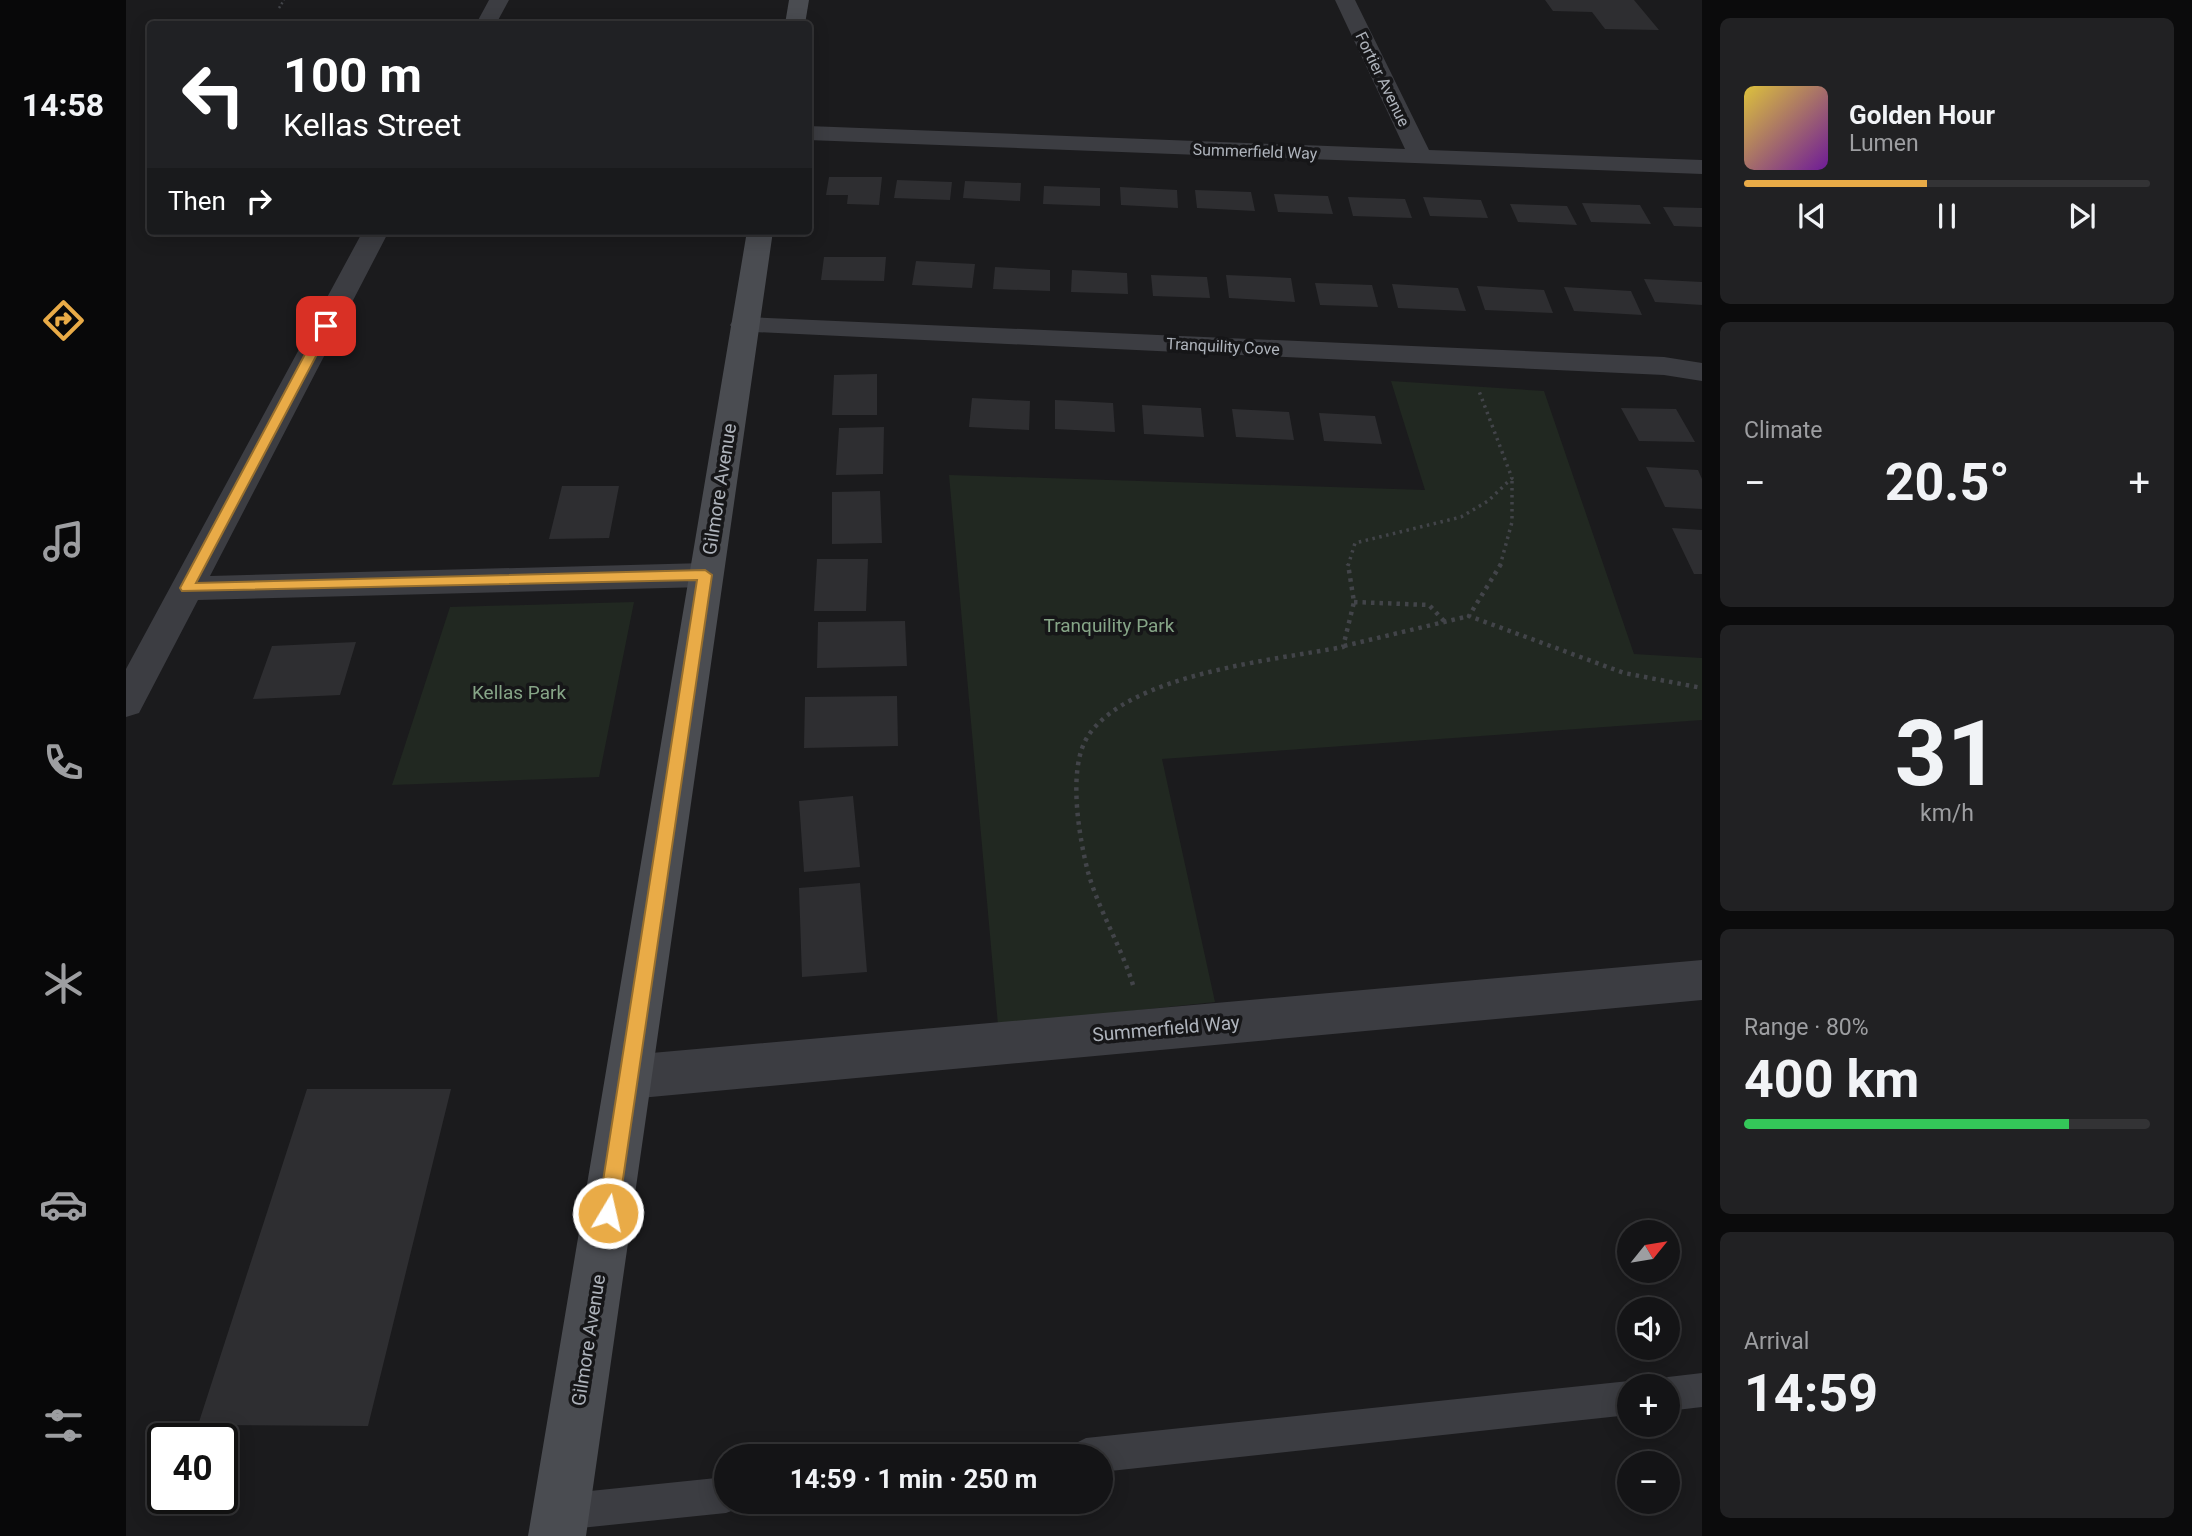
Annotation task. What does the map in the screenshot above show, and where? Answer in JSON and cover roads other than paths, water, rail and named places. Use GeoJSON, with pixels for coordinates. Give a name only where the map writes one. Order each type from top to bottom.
{"type":"FeatureCollection","features":[{"type":"Feature","properties":{"kind":"street"},"geometry":{"type":"LineString","coordinates":[[488,21],[499,0]]}},
{"type":"Feature","properties":{"kind":"street"},"geometry":{"type":"LineString","coordinates":[[796,21],[799,0]]}},
{"type":"Feature","properties":{"kind":"street","name":"Fortier Avenue"},"geometry":{"type":"LineString","coordinates":[[1345,0],[1421,157]]}},
{"type":"Feature","properties":{"kind":"street","name":"Summerfield Way"},"geometry":{"type":"LineString","coordinates":[[812,134],[1702,167]]}},
{"type":"Feature","properties":{"kind":"street"},"geometry":{"type":"LineString","coordinates":[[126,703],[374,235]]}},
{"type":"Feature","properties":{"kind":"street","name":"Gilmore Avenue"},"geometry":{"type":"LineString","coordinates":[[559,1524],[759,235]]}},
{"type":"Feature","properties":{"kind":"street","name":"Tranquility Cove"},"geometry":{"type":"LineString","coordinates":[[744,325],[1664,366],[1702,372]]}},
{"type":"Feature","properties":{"kind":"street"},"geometry":{"type":"LineString","coordinates":[[187,588],[705,575]]}},
{"type":"Feature","properties":{"kind":"street","name":"Summerfield Way"},"geometry":{"type":"LineString","coordinates":[[629,1077],[1702,980]]}},
{"type":"Feature","properties":{"kind":"lane"},"geometry":{"type":"LineString","coordinates":[[1680,1393],[1702,1390]]}},
{"type":"Feature","properties":{"kind":"lane"},"geometry":{"type":"LineString","coordinates":[[1113,1453],[1617,1399]]}},
{"type":"Feature","properties":{"kind":"lane"},"geometry":{"type":"LineString","coordinates":[[559,1524],[714,1496]]}},
{"type":"Feature","properties":{"kind":"park label","name":"Tranquility Park"},"geometry":{"type":"Point","coordinates":[1109,625]}},
{"type":"Feature","properties":{"kind":"park label","name":"Kellas Park"},"geometry":{"type":"Point","coordinates":[519,692]}}]}
